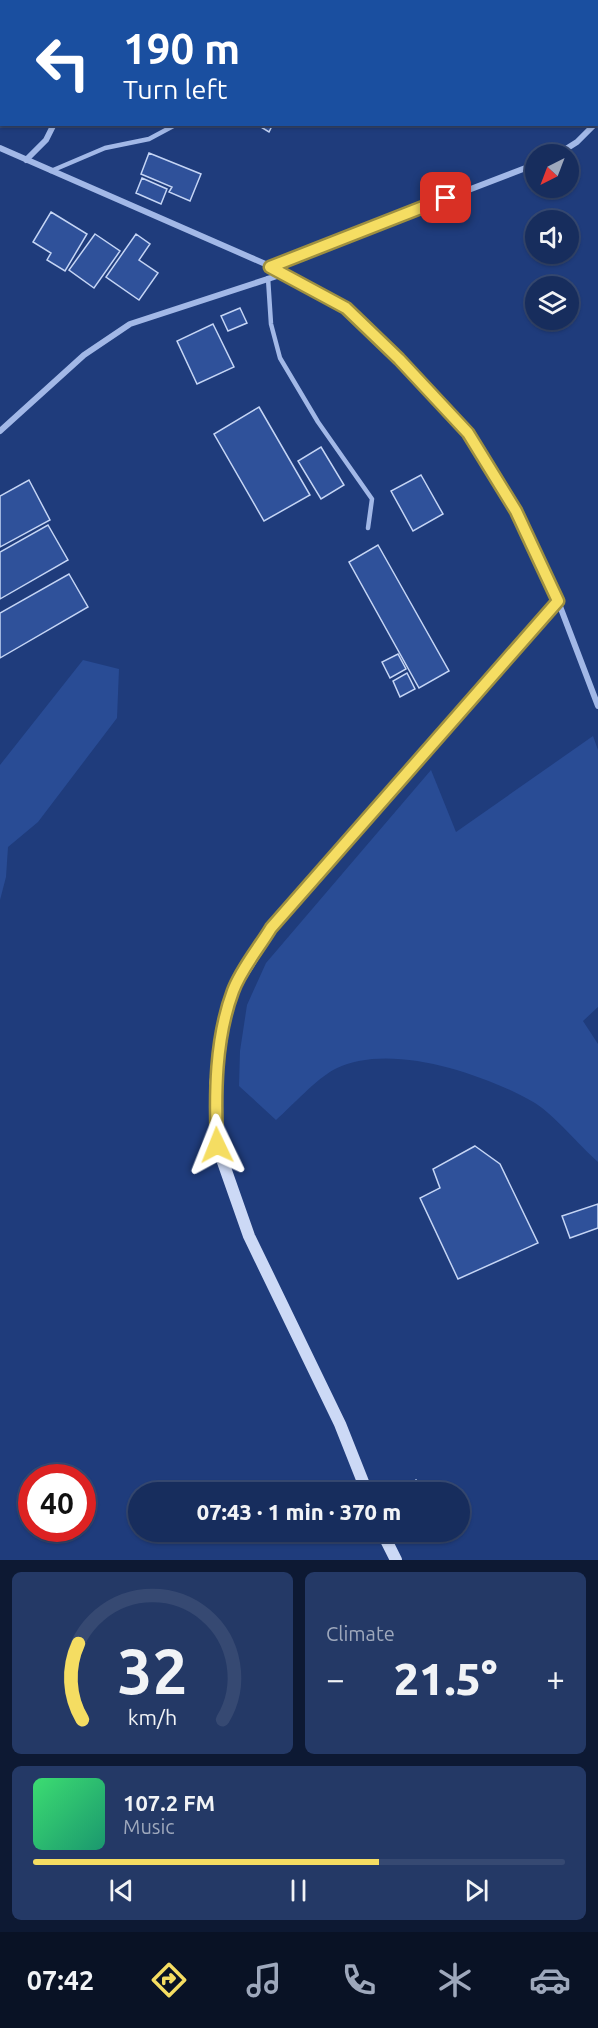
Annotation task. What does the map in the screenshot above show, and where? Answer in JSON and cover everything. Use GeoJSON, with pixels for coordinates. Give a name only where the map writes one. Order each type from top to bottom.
{"type":"FeatureCollection","features":[{"type":"Feature","properties":{"kind":"street"},"geometry":{"type":"LineString","coordinates":[[27,160],[46,140],[53,126]]}},
{"type":"Feature","properties":{"kind":"street"},"geometry":{"type":"LineString","coordinates":[[574,144],[594,126]]}},
{"type":"Feature","properties":{"kind":"street"},"geometry":{"type":"LineString","coordinates":[[0,148],[270,267],[346,308],[399,359],[468,433],[516,511],[558,601],[598,703]]}},
{"type":"Feature","properties":{"kind":"street"},"geometry":{"type":"LineString","coordinates":[[270,267],[525,168]]}},
{"type":"Feature","properties":{"kind":"street"},"geometry":{"type":"LineString","coordinates":[[0,431],[84,355],[130,324],[283,274]]}},
{"type":"Feature","properties":{"kind":"street"},"geometry":{"type":"LineString","coordinates":[[363,1482],[340,1424],[249,1236],[217,1145],[215,1086],[223,1029],[233,989],[271,928],[558,601]]}},
{"type":"Feature","properties":{"kind":"street"},"geometry":{"type":"LineString","coordinates":[[387,1542],[396,1560]]}},
{"type":"Feature","properties":{"kind":"lane"},"geometry":{"type":"LineString","coordinates":[[51,171],[105,148],[149,139],[173,126]]}},
{"type":"Feature","properties":{"kind":"lane"},"geometry":{"type":"LineString","coordinates":[[268,278],[271,324],[280,358],[318,422],[372,499],[368,528]]}},
{"type":"Feature","properties":{"kind":"shaded area"},"geometry":{"type":"Polygon","coordinates":[[[83,660],[119,669],[117,718],[38,822],[8,847],[6,877],[0,900],[0,765],[83,660]]]}},
{"type":"Feature","properties":{"kind":"shaded area"},"geometry":{"type":"Polygon","coordinates":[[[593,736],[598,750],[598,1007],[583,1021],[598,1044],[598,1162],[535,1103],[464,1072],[409,1060],[382,1058],[357,1061],[335,1069],[312,1086],[276,1120],[239,1086],[240,1051],[247,1005],[266,963],[431,770],[456,832],[593,736]]]}},
{"type":"Feature","properties":{"kind":"building"},"geometry":{"type":"Polygon","coordinates":[[[259,126],[272,126],[269,132],[259,126]]]}},
{"type":"Feature","properties":{"kind":"building"},"geometry":{"type":"Polygon","coordinates":[[[149,153],[201,174],[190,201],[169,192],[172,187],[141,174],[149,153]]]}},
{"type":"Feature","properties":{"kind":"building"},"geometry":{"type":"Polygon","coordinates":[[[142,178],[167,189],[161,204],[136,193],[142,178]]]}},
{"type":"Feature","properties":{"kind":"building"},"geometry":{"type":"Polygon","coordinates":[[[51,212],[87,234],[65,271],[47,260],[51,253],[33,242],[51,212]]]}},
{"type":"Feature","properties":{"kind":"building"},"geometry":{"type":"Polygon","coordinates":[[[95,234],[120,251],[94,288],[69,270],[95,234]]]}},
{"type":"Feature","properties":{"kind":"building"},"geometry":{"type":"Polygon","coordinates":[[[136,234],[150,244],[139,260],[158,273],[139,300],[106,277],[136,234]]]}},
{"type":"Feature","properties":{"kind":"building"},"geometry":{"type":"Polygon","coordinates":[[[240,308],[247,323],[228,331],[221,316],[240,308]]]}},
{"type":"Feature","properties":{"kind":"building"},"geometry":{"type":"Polygon","coordinates":[[[213,324],[234,367],[197,384],[177,341],[213,324]]]}},
{"type":"Feature","properties":{"kind":"building"},"geometry":{"type":"Polygon","coordinates":[[[259,407],[310,495],[264,521],[214,434],[259,407]]]}},
{"type":"Feature","properties":{"kind":"building"},"geometry":{"type":"Polygon","coordinates":[[[321,447],[344,485],[321,499],[298,461],[321,447]]]}},
{"type":"Feature","properties":{"kind":"building"},"geometry":{"type":"Polygon","coordinates":[[[421,475],[443,514],[413,531],[391,491],[421,475]]]}},
{"type":"Feature","properties":{"kind":"building"},"geometry":{"type":"Polygon","coordinates":[[[29,480],[50,520],[0,547],[0,496],[29,480]]]}},
{"type":"Feature","properties":{"kind":"building"},"geometry":{"type":"Polygon","coordinates":[[[48,525],[68,560],[0,599],[0,552],[48,525]]]}},
{"type":"Feature","properties":{"kind":"building"},"geometry":{"type":"Polygon","coordinates":[[[378,545],[449,671],[419,688],[349,562],[378,545]]]}},
{"type":"Feature","properties":{"kind":"building"},"geometry":{"type":"Polygon","coordinates":[[[69,574],[88,607],[0,658],[0,613],[69,574]]]}},
{"type":"Feature","properties":{"kind":"building"},"geometry":{"type":"Polygon","coordinates":[[[398,654],[406,669],[390,678],[382,662],[398,654]]]}},
{"type":"Feature","properties":{"kind":"building"},"geometry":{"type":"Polygon","coordinates":[[[407,673],[415,689],[400,697],[393,681],[407,673]]]}},
{"type":"Feature","properties":{"kind":"building"},"geometry":{"type":"Polygon","coordinates":[[[475,1146],[500,1164],[538,1243],[458,1279],[420,1198],[440,1188],[433,1169],[475,1146]]]}},
{"type":"Feature","properties":{"kind":"building"},"geometry":{"type":"Polygon","coordinates":[[[598,1204],[598,1228],[570,1238],[562,1216],[598,1204]]]}},
{"type":"Feature","properties":{"kind":"route"},"geometry":{"type":"LineString","coordinates":[[217,1145],[215,1086],[223,1029],[233,989],[271,928],[558,601],[516,511],[468,433],[399,359],[346,308],[270,267],[336,239],[446,198]]}}]}
